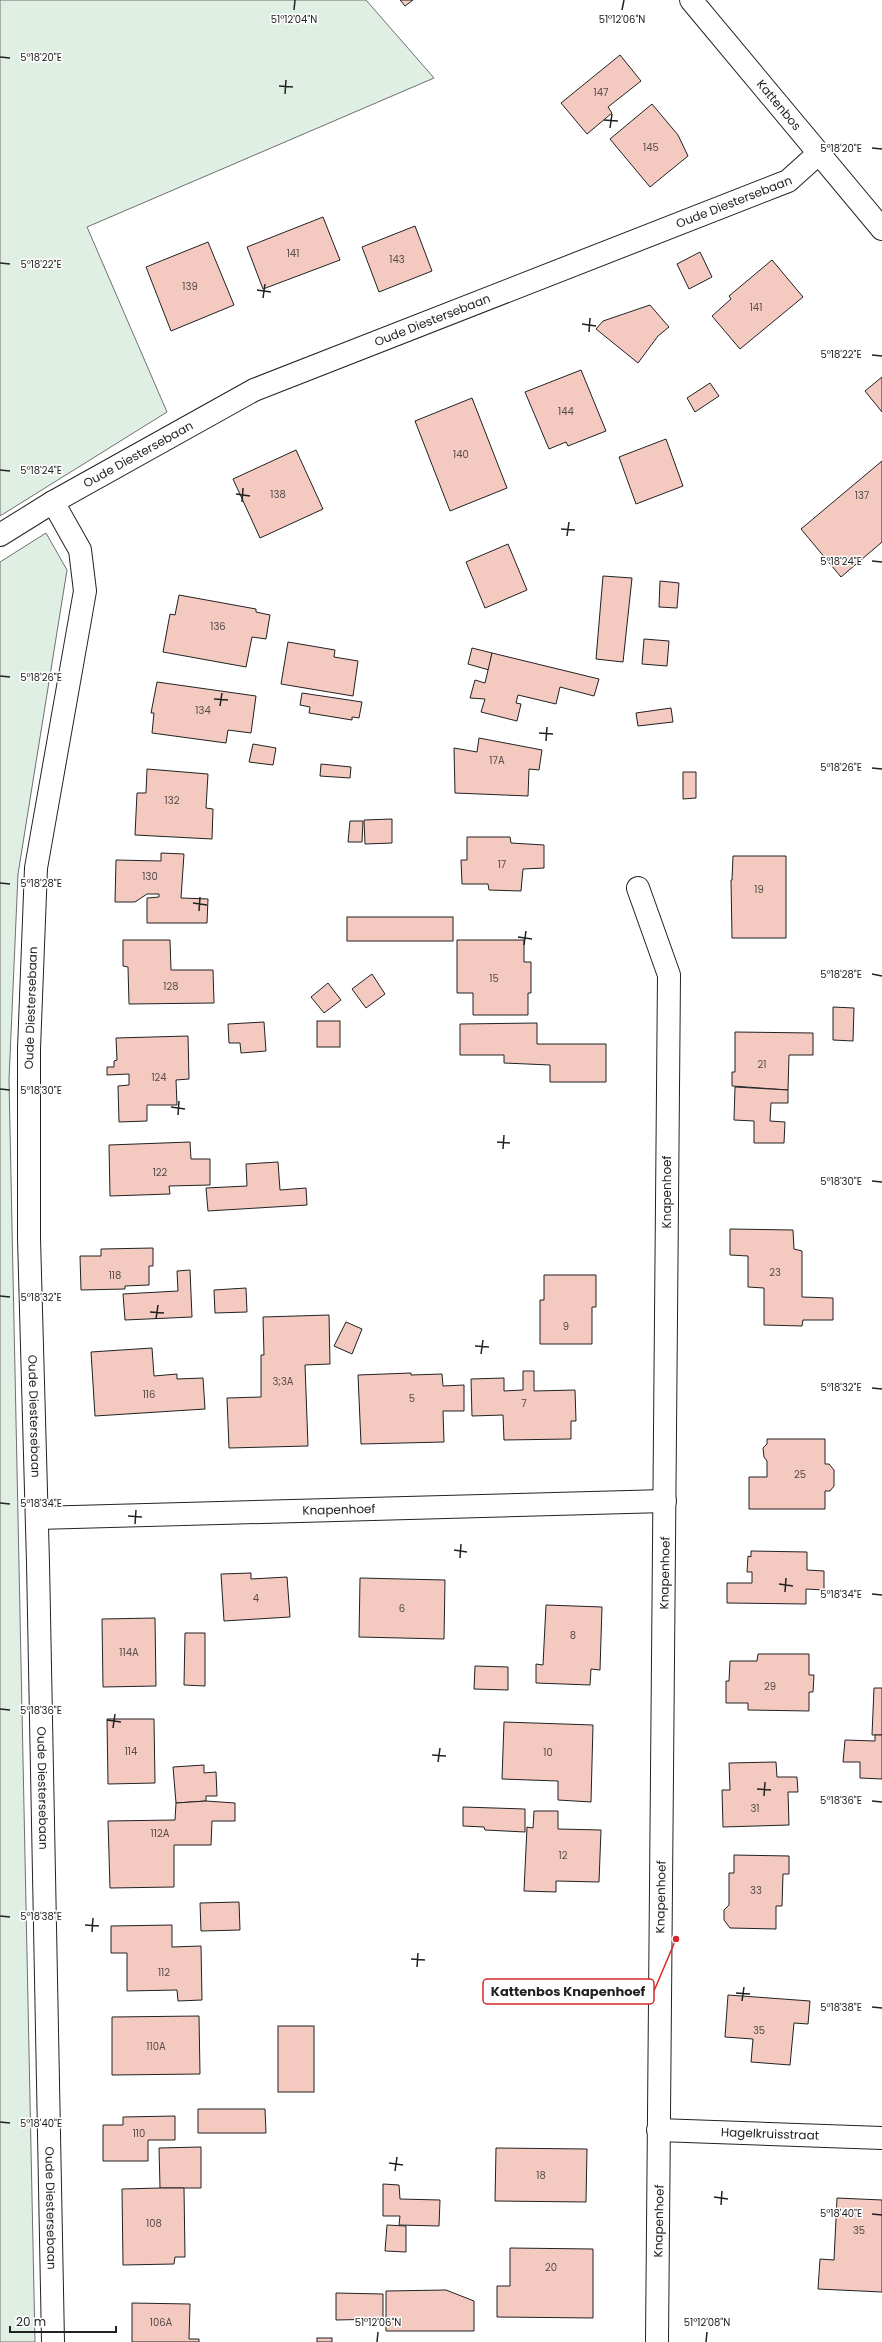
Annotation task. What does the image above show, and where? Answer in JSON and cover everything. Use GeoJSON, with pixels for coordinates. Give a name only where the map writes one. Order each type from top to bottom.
{"type":"FeatureCollection","features":[{"type":"Feature","properties":{"kind":"street","name":"Kattenbos"},"geometry":{"type":"LineString","coordinates":[[691,0],[882,229]]}},
{"type":"Feature","properties":{"kind":"street","name":"Oude Diestersebaan"},"geometry":{"type":"LineString","coordinates":[[0,535],[52,502],[254,390],[788,181],[818,154]]}},
{"type":"Feature","properties":{"kind":"street","name":"Oude Diestersebaan"},"geometry":{"type":"LineString","coordinates":[[52,502],[80,550],[85,591],[36,868],[29,1049],[29,1238],[37,1518],[53,2342]]}},
{"type":"Feature","properties":{"kind":"street","name":"Knapenhoef"},"geometry":{"type":"LineString","coordinates":[[638,888],[669,976],[666,1501],[658,2130],[660,2193],[657,2342]]}},
{"type":"Feature","properties":{"kind":"street","name":"Knapenhoef"},"geometry":{"type":"LineString","coordinates":[[37,1518],[666,1501]]}},
{"type":"Feature","properties":{"kind":"street","name":"Hagelkruisstraat"},"geometry":{"type":"LineString","coordinates":[[658,2130],[882,2138]]}},
{"type":"Feature","properties":{"kind":"green space"},"geometry":{"type":"Polygon","coordinates":[[[0,0],[366,0],[434,78],[87,227],[167,412],[0,516],[0,0]]]}},
{"type":"Feature","properties":{"kind":"green space"},"geometry":{"type":"Polygon","coordinates":[[[46,533],[67,570],[18,874],[9,1080],[35,2342],[0,2342],[0,562],[46,533]]]}},
{"type":"Feature","properties":{"kind":"building"},"geometry":{"type":"Polygon","coordinates":[[[400,0],[413,0],[405,6],[400,0]]]}},
{"type":"Feature","properties":{"kind":"building"},"geometry":{"type":"Polygon","coordinates":[[[620,55],[641,81],[608,107],[612,113],[587,134],[561,103],[620,55]]]}},
{"type":"Feature","properties":{"kind":"building"},"geometry":{"type":"Polygon","coordinates":[[[652,104],[678,135],[688,156],[650,187],[610,139],[652,104]]]}},
{"type":"Feature","properties":{"kind":"building"},"geometry":{"type":"Polygon","coordinates":[[[323,217],[340,260],[263,289],[247,247],[323,217]]]}},
{"type":"Feature","properties":{"kind":"building"},"geometry":{"type":"Polygon","coordinates":[[[415,226],[432,271],[379,292],[362,247],[415,226]]]}},
{"type":"Feature","properties":{"kind":"building"},"geometry":{"type":"Polygon","coordinates":[[[208,242],[234,305],[171,331],[146,267],[208,242]]]}},
{"type":"Feature","properties":{"kind":"building"},"geometry":{"type":"Polygon","coordinates":[[[700,252],[712,277],[689,289],[677,264],[700,252]]]}},
{"type":"Feature","properties":{"kind":"building"},"geometry":{"type":"Polygon","coordinates":[[[772,260],[803,297],[740,349],[712,316],[731,299],[729,296],[772,260]]]}},
{"type":"Feature","properties":{"kind":"building"},"geometry":{"type":"Polygon","coordinates":[[[650,305],[669,327],[658,336],[638,363],[596,329],[603,321],[650,305]]]}},
{"type":"Feature","properties":{"kind":"building"},"geometry":{"type":"Polygon","coordinates":[[[581,370],[606,431],[568,446],[566,442],[549,449],[525,392],[581,370]]]}},
{"type":"Feature","properties":{"kind":"building"},"geometry":{"type":"Polygon","coordinates":[[[882,377],[882,412],[865,391],[882,377]]]}},
{"type":"Feature","properties":{"kind":"building"},"geometry":{"type":"Polygon","coordinates":[[[710,383],[719,396],[695,412],[687,398],[710,383]]]}},
{"type":"Feature","properties":{"kind":"building"},"geometry":{"type":"Polygon","coordinates":[[[472,398],[507,488],[450,511],[415,421],[472,398]]]}},
{"type":"Feature","properties":{"kind":"building"},"geometry":{"type":"Polygon","coordinates":[[[666,439],[683,486],[636,504],[619,457],[666,439]]]}},
{"type":"Feature","properties":{"kind":"building"},"geometry":{"type":"Polygon","coordinates":[[[296,450],[323,509],[260,538],[233,479],[296,450]]]}},
{"type":"Feature","properties":{"kind":"building"},"geometry":{"type":"Polygon","coordinates":[[[882,461],[882,542],[841,577],[801,529],[882,461]]]}},
{"type":"Feature","properties":{"kind":"building"},"geometry":{"type":"Polygon","coordinates":[[[508,544],[527,590],[485,608],[466,562],[508,544]]]}},
{"type":"Feature","properties":{"kind":"building"},"geometry":{"type":"Polygon","coordinates":[[[603,576],[632,578],[623,662],[596,659],[603,576]]]}},
{"type":"Feature","properties":{"kind":"building"},"geometry":{"type":"Polygon","coordinates":[[[660,581],[679,583],[677,608],[659,607],[660,581]]]}},
{"type":"Feature","properties":{"kind":"building"},"geometry":{"type":"Polygon","coordinates":[[[179,595],[256,609],[256,612],[270,615],[266,639],[252,637],[246,667],[163,652],[170,614],[175,615],[179,595]]]}},
{"type":"Feature","properties":{"kind":"building"},"geometry":{"type":"Polygon","coordinates":[[[644,639],[669,641],[667,666],[642,664],[644,639]]]}},
{"type":"Feature","properties":{"kind":"building"},"geometry":{"type":"Polygon","coordinates":[[[288,642],[335,650],[334,657],[358,661],[353,696],[281,684],[288,642]]]}},
{"type":"Feature","properties":{"kind":"building"},"geometry":{"type":"Polygon","coordinates":[[[472,648],[492,653],[489,670],[468,664],[472,648]]]}},
{"type":"Feature","properties":{"kind":"building"},"geometry":{"type":"Polygon","coordinates":[[[492,653],[599,679],[594,696],[560,687],[556,704],[518,695],[516,703],[521,704],[517,721],[481,712],[485,699],[470,698],[475,680],[485,683],[492,653]]]}},
{"type":"Feature","properties":{"kind":"building"},"geometry":{"type":"Polygon","coordinates":[[[157,682],[256,696],[251,733],[228,730],[226,743],[152,733],[154,713],[151,713],[157,682]]]}},
{"type":"Feature","properties":{"kind":"building"},"geometry":{"type":"Polygon","coordinates":[[[302,693],[362,702],[359,718],[352,717],[352,720],[309,713],[310,707],[300,705],[302,693]]]}},
{"type":"Feature","properties":{"kind":"building"},"geometry":{"type":"Polygon","coordinates":[[[671,708],[673,722],[638,726],[636,713],[671,708]]]}},
{"type":"Feature","properties":{"kind":"building"},"geometry":{"type":"Polygon","coordinates":[[[479,738],[542,750],[539,770],[529,769],[528,796],[455,793],[454,748],[477,752],[479,738]]]}},
{"type":"Feature","properties":{"kind":"building"},"geometry":{"type":"Polygon","coordinates":[[[253,744],[276,748],[273,765],[249,762],[253,744]]]}},
{"type":"Feature","properties":{"kind":"building"},"geometry":{"type":"Polygon","coordinates":[[[321,764],[351,767],[350,778],[320,776],[321,764]]]}},
{"type":"Feature","properties":{"kind":"building"},"geometry":{"type":"Polygon","coordinates":[[[147,769],[208,774],[206,808],[213,809],[212,839],[135,835],[137,793],[146,793],[147,769]]]}},
{"type":"Feature","properties":{"kind":"building"},"geometry":{"type":"Polygon","coordinates":[[[683,772],[696,772],[696,798],[683,799],[683,772]]]}},
{"type":"Feature","properties":{"kind":"building"},"geometry":{"type":"Polygon","coordinates":[[[392,819],[392,843],[365,844],[364,820],[392,819]]]}},
{"type":"Feature","properties":{"kind":"building"},"geometry":{"type":"Polygon","coordinates":[[[350,821],[363,821],[362,842],[348,842],[350,821]]]}},
{"type":"Feature","properties":{"kind":"building"},"geometry":{"type":"Polygon","coordinates":[[[467,837],[510,837],[511,843],[544,845],[544,868],[523,869],[521,891],[489,890],[488,884],[462,884],[461,860],[467,860],[467,837]]]}},
{"type":"Feature","properties":{"kind":"building"},"geometry":{"type":"Polygon","coordinates":[[[161,853],[184,854],[181,898],[208,899],[207,923],[147,923],[147,898],[159,897],[159,894],[147,894],[135,902],[115,902],[116,860],[161,861],[161,853]]]}},
{"type":"Feature","properties":{"kind":"building"},"geometry":{"type":"Polygon","coordinates":[[[733,856],[786,856],[786,938],[732,938],[731,880],[733,856]]]}},
{"type":"Feature","properties":{"kind":"building"},"geometry":{"type":"Polygon","coordinates":[[[347,917],[453,917],[453,941],[347,941],[347,917]]]}},
{"type":"Feature","properties":{"kind":"building"},"geometry":{"type":"Polygon","coordinates":[[[123,940],[170,940],[171,970],[213,970],[214,1003],[129,1004],[128,967],[123,966],[123,940]]]}},
{"type":"Feature","properties":{"kind":"building"},"geometry":{"type":"Polygon","coordinates":[[[457,940],[524,940],[524,962],[531,962],[531,993],[528,993],[528,1015],[473,1015],[473,993],[457,993],[457,940]]]}},
{"type":"Feature","properties":{"kind":"building"},"geometry":{"type":"Polygon","coordinates":[[[372,974],[385,994],[366,1008],[352,989],[372,974]]]}},
{"type":"Feature","properties":{"kind":"building"},"geometry":{"type":"Polygon","coordinates":[[[328,983],[341,1000],[324,1013],[311,997],[328,983]]]}},
{"type":"Feature","properties":{"kind":"building"},"geometry":{"type":"Polygon","coordinates":[[[833,1007],[854,1008],[853,1041],[833,1040],[833,1007]]]}},
{"type":"Feature","properties":{"kind":"building"},"geometry":{"type":"Polygon","coordinates":[[[317,1021],[340,1021],[340,1047],[317,1047],[317,1021]]]}},
{"type":"Feature","properties":{"kind":"building"},"geometry":{"type":"Polygon","coordinates":[[[264,1022],[266,1051],[241,1053],[240,1043],[229,1043],[228,1024],[264,1022]]]}},
{"type":"Feature","properties":{"kind":"building"},"geometry":{"type":"Polygon","coordinates":[[[537,1023],[537,1044],[606,1044],[606,1082],[550,1082],[550,1065],[504,1063],[504,1055],[460,1055],[460,1024],[537,1023]]]}},
{"type":"Feature","properties":{"kind":"building"},"geometry":{"type":"Polygon","coordinates":[[[735,1032],[813,1033],[813,1055],[789,1055],[788,1090],[732,1086],[732,1072],[735,1072],[735,1032]]]}},
{"type":"Feature","properties":{"kind":"building"},"geometry":{"type":"Polygon","coordinates":[[[188,1036],[189,1079],[176,1080],[177,1105],[147,1105],[147,1121],[119,1122],[118,1086],[129,1085],[129,1074],[107,1075],[107,1067],[114,1067],[114,1061],[117,1060],[116,1038],[188,1036]]]}},
{"type":"Feature","properties":{"kind":"building"},"geometry":{"type":"Polygon","coordinates":[[[735,1087],[788,1090],[788,1103],[771,1103],[770,1121],[785,1122],[784,1143],[754,1143],[754,1121],[734,1120],[735,1087]]]}},
{"type":"Feature","properties":{"kind":"building"},"geometry":{"type":"Polygon","coordinates":[[[190,1142],[191,1159],[210,1159],[210,1185],[169,1186],[170,1194],[110,1196],[109,1145],[190,1142]]]}},
{"type":"Feature","properties":{"kind":"building"},"geometry":{"type":"Polygon","coordinates":[[[278,1162],[280,1190],[306,1188],[307,1205],[208,1211],[206,1188],[247,1186],[246,1164],[278,1162]]]}},
{"type":"Feature","properties":{"kind":"building"},"geometry":{"type":"Polygon","coordinates":[[[730,1229],[793,1230],[794,1249],[802,1251],[802,1297],[833,1298],[833,1320],[803,1320],[802,1326],[764,1325],[764,1288],[748,1287],[748,1256],[730,1255],[730,1229]]]}},
{"type":"Feature","properties":{"kind":"building"},"geometry":{"type":"Polygon","coordinates":[[[153,1248],[153,1266],[149,1266],[149,1285],[125,1286],[125,1289],[81,1290],[80,1256],[101,1256],[101,1249],[153,1248]]]}},
{"type":"Feature","properties":{"kind":"building"},"geometry":{"type":"Polygon","coordinates":[[[190,1270],[192,1317],[125,1320],[123,1294],[178,1291],[177,1271],[190,1270]]]}},
{"type":"Feature","properties":{"kind":"building"},"geometry":{"type":"Polygon","coordinates":[[[544,1275],[596,1275],[596,1307],[592,1307],[592,1344],[540,1344],[540,1300],[544,1300],[544,1275]]]}},
{"type":"Feature","properties":{"kind":"building"},"geometry":{"type":"Polygon","coordinates":[[[246,1288],[247,1312],[215,1313],[214,1290],[246,1288]]]}},
{"type":"Feature","properties":{"kind":"building"},"geometry":{"type":"Polygon","coordinates":[[[329,1315],[330,1364],[305,1365],[308,1446],[229,1448],[227,1398],[261,1397],[261,1355],[264,1355],[263,1317],[329,1315]]]}},
{"type":"Feature","properties":{"kind":"building"},"geometry":{"type":"Polygon","coordinates":[[[346,1322],[362,1329],[352,1354],[334,1346],[346,1322]]]}},
{"type":"Feature","properties":{"kind":"building"},"geometry":{"type":"Polygon","coordinates":[[[152,1348],[154,1376],[177,1374],[177,1379],[203,1378],[205,1409],[95,1416],[91,1352],[152,1348]]]}},
{"type":"Feature","properties":{"kind":"building"},"geometry":{"type":"Polygon","coordinates":[[[523,1371],[534,1371],[534,1391],[575,1390],[576,1421],[571,1421],[571,1439],[504,1440],[503,1415],[472,1416],[471,1379],[504,1378],[504,1391],[523,1390],[523,1371]]]}},
{"type":"Feature","properties":{"kind":"building"},"geometry":{"type":"Polygon","coordinates":[[[411,1373],[411,1375],[442,1374],[443,1386],[464,1385],[464,1411],[443,1411],[444,1442],[361,1444],[358,1375],[411,1373]]]}},
{"type":"Feature","properties":{"kind":"building"},"geometry":{"type":"Polygon","coordinates":[[[767,1439],[825,1439],[825,1464],[829,1464],[834,1470],[834,1486],[830,1491],[825,1491],[825,1509],[749,1509],[749,1477],[767,1477],[767,1461],[764,1457],[763,1448],[767,1444],[767,1439]]]}},
{"type":"Feature","properties":{"kind":"building"},"geometry":{"type":"Polygon","coordinates":[[[751,1551],[807,1552],[807,1570],[824,1571],[824,1590],[806,1589],[806,1604],[727,1603],[727,1583],[752,1583],[752,1572],[747,1572],[748,1556],[751,1557],[751,1551]]]}},
{"type":"Feature","properties":{"kind":"building"},"geometry":{"type":"Polygon","coordinates":[[[251,1573],[251,1579],[287,1577],[290,1617],[224,1621],[221,1574],[251,1573]]]}},
{"type":"Feature","properties":{"kind":"building"},"geometry":{"type":"Polygon","coordinates":[[[360,1578],[445,1580],[444,1639],[359,1637],[360,1578]]]}},
{"type":"Feature","properties":{"kind":"building"},"geometry":{"type":"Polygon","coordinates":[[[546,1605],[602,1607],[600,1670],[591,1669],[590,1685],[536,1683],[536,1664],[543,1665],[546,1605]]]}},
{"type":"Feature","properties":{"kind":"building"},"geometry":{"type":"Polygon","coordinates":[[[155,1618],[156,1686],[103,1687],[102,1619],[155,1618]]]}},
{"type":"Feature","properties":{"kind":"building"},"geometry":{"type":"Polygon","coordinates":[[[185,1633],[205,1633],[205,1686],[184,1685],[185,1633]]]}},
{"type":"Feature","properties":{"kind":"building"},"geometry":{"type":"Polygon","coordinates":[[[758,1654],[809,1654],[809,1675],[814,1675],[813,1692],[809,1692],[809,1711],[748,1710],[748,1703],[726,1703],[726,1681],[729,1681],[730,1661],[757,1661],[758,1654]]]}},
{"type":"Feature","properties":{"kind":"building"},"geometry":{"type":"Polygon","coordinates":[[[475,1666],[508,1667],[508,1690],[474,1689],[475,1666]]]}},
{"type":"Feature","properties":{"kind":"building"},"geometry":{"type":"Polygon","coordinates":[[[874,1688],[882,1688],[882,1735],[872,1735],[874,1688]]]}},
{"type":"Feature","properties":{"kind":"building"},"geometry":{"type":"Polygon","coordinates":[[[107,1719],[154,1719],[155,1783],[108,1784],[107,1719]]]}},
{"type":"Feature","properties":{"kind":"building"},"geometry":{"type":"Polygon","coordinates":[[[504,1722],[593,1725],[591,1802],[558,1800],[558,1781],[502,1779],[504,1722]]]}},
{"type":"Feature","properties":{"kind":"building"},"geometry":{"type":"Polygon","coordinates":[[[875,1735],[882,1735],[882,1779],[860,1778],[860,1762],[843,1762],[845,1740],[875,1741],[875,1735]]]}},
{"type":"Feature","properties":{"kind":"building"},"geometry":{"type":"Polygon","coordinates":[[[776,1762],[777,1777],[797,1777],[798,1792],[788,1792],[789,1825],[723,1827],[722,1790],[730,1790],[729,1763],[776,1762]]]}},
{"type":"Feature","properties":{"kind":"building"},"geometry":{"type":"Polygon","coordinates":[[[204,1765],[204,1773],[216,1772],[217,1796],[206,1796],[206,1801],[176,1803],[173,1767],[204,1765]]]}},
{"type":"Feature","properties":{"kind":"building"},"geometry":{"type":"Polygon","coordinates":[[[206,1801],[235,1803],[235,1821],[212,1821],[211,1845],[174,1845],[174,1887],[110,1888],[108,1821],[175,1820],[176,1803],[206,1801]]]}},
{"type":"Feature","properties":{"kind":"building"},"geometry":{"type":"Polygon","coordinates":[[[463,1807],[525,1809],[525,1832],[485,1830],[484,1827],[463,1826],[463,1807]]]}},
{"type":"Feature","properties":{"kind":"building"},"geometry":{"type":"Polygon","coordinates":[[[534,1811],[558,1811],[558,1829],[601,1830],[599,1882],[556,1881],[556,1892],[524,1891],[527,1827],[533,1828],[534,1811]]]}},
{"type":"Feature","properties":{"kind":"building"},"geometry":{"type":"Polygon","coordinates":[[[734,1855],[789,1856],[789,1874],[783,1874],[782,1906],[776,1906],[776,1929],[730,1928],[724,1920],[724,1910],[729,1905],[729,1873],[734,1873],[734,1855]]]}},
{"type":"Feature","properties":{"kind":"building"},"geometry":{"type":"Polygon","coordinates":[[[239,1902],[240,1930],[201,1931],[200,1903],[239,1902]]]}},
{"type":"Feature","properties":{"kind":"building"},"geometry":{"type":"Polygon","coordinates":[[[172,1925],[172,1947],[201,1946],[202,2000],[178,2001],[177,1990],[127,1991],[127,1953],[111,1953],[111,1926],[172,1925]]]}},
{"type":"Feature","properties":{"kind":"building"},"geometry":{"type":"Polygon","coordinates":[[[728,1995],[810,2001],[808,2024],[794,2023],[790,2065],[751,2062],[753,2039],[725,2037],[728,1995]]]}},
{"type":"Feature","properties":{"kind":"building"},"geometry":{"type":"Polygon","coordinates":[[[199,2016],[200,2074],[112,2075],[112,2017],[199,2016]]]}},
{"type":"Feature","properties":{"kind":"building"},"geometry":{"type":"Polygon","coordinates":[[[278,2026],[314,2026],[314,2092],[278,2092],[278,2026]]]}},
{"type":"Feature","properties":{"kind":"building"},"geometry":{"type":"Polygon","coordinates":[[[198,2109],[265,2109],[266,2133],[198,2133],[198,2109]]]}},
{"type":"Feature","properties":{"kind":"building"},"geometry":{"type":"Polygon","coordinates":[[[175,2116],[175,2140],[148,2140],[148,2161],[103,2161],[103,2125],[123,2125],[123,2117],[175,2116]]]}},
{"type":"Feature","properties":{"kind":"building"},"geometry":{"type":"Polygon","coordinates":[[[201,2147],[201,2188],[160,2188],[159,2148],[201,2147]]]}},
{"type":"Feature","properties":{"kind":"building"},"geometry":{"type":"Polygon","coordinates":[[[496,2148],[587,2149],[586,2202],[495,2201],[496,2148]]]}},
{"type":"Feature","properties":{"kind":"building"},"geometry":{"type":"Polygon","coordinates":[[[383,2184],[399,2185],[400,2199],[440,2200],[439,2226],[399,2225],[400,2216],[383,2216],[383,2184]]]}},
{"type":"Feature","properties":{"kind":"building"},"geometry":{"type":"Polygon","coordinates":[[[184,2188],[185,2257],[175,2257],[174,2264],[123,2265],[122,2189],[184,2188]]]}},
{"type":"Feature","properties":{"kind":"building"},"geometry":{"type":"Polygon","coordinates":[[[837,2198],[882,2200],[882,2292],[818,2289],[820,2259],[834,2260],[837,2198]]]}},
{"type":"Feature","properties":{"kind":"building"},"geometry":{"type":"Polygon","coordinates":[[[387,2225],[406,2226],[406,2252],[385,2251],[387,2225]]]}},
{"type":"Feature","properties":{"kind":"building"},"geometry":{"type":"Polygon","coordinates":[[[510,2248],[593,2249],[593,2318],[497,2317],[497,2286],[510,2286],[510,2248]]]}},
{"type":"Feature","properties":{"kind":"building"},"geometry":{"type":"Polygon","coordinates":[[[446,2290],[474,2301],[474,2331],[386,2331],[386,2291],[446,2290]]]}},
{"type":"Feature","properties":{"kind":"building"},"geometry":{"type":"Polygon","coordinates":[[[336,2293],[383,2294],[383,2319],[336,2320],[336,2293]]]}},
{"type":"Feature","properties":{"kind":"building"},"geometry":{"type":"Polygon","coordinates":[[[132,2303],[190,2304],[189,2339],[199,2339],[199,2342],[132,2342],[132,2303]]]}},
{"type":"Feature","properties":{"kind":"building"},"geometry":{"type":"Polygon","coordinates":[[[317,2338],[332,2338],[332,2342],[317,2342],[317,2338]]]}},
{"type":"Feature","properties":{"kind":"place","name":"Kattenbos Knapenhoef"},"geometry":{"type":"Point","coordinates":[676,1939]}}]}
